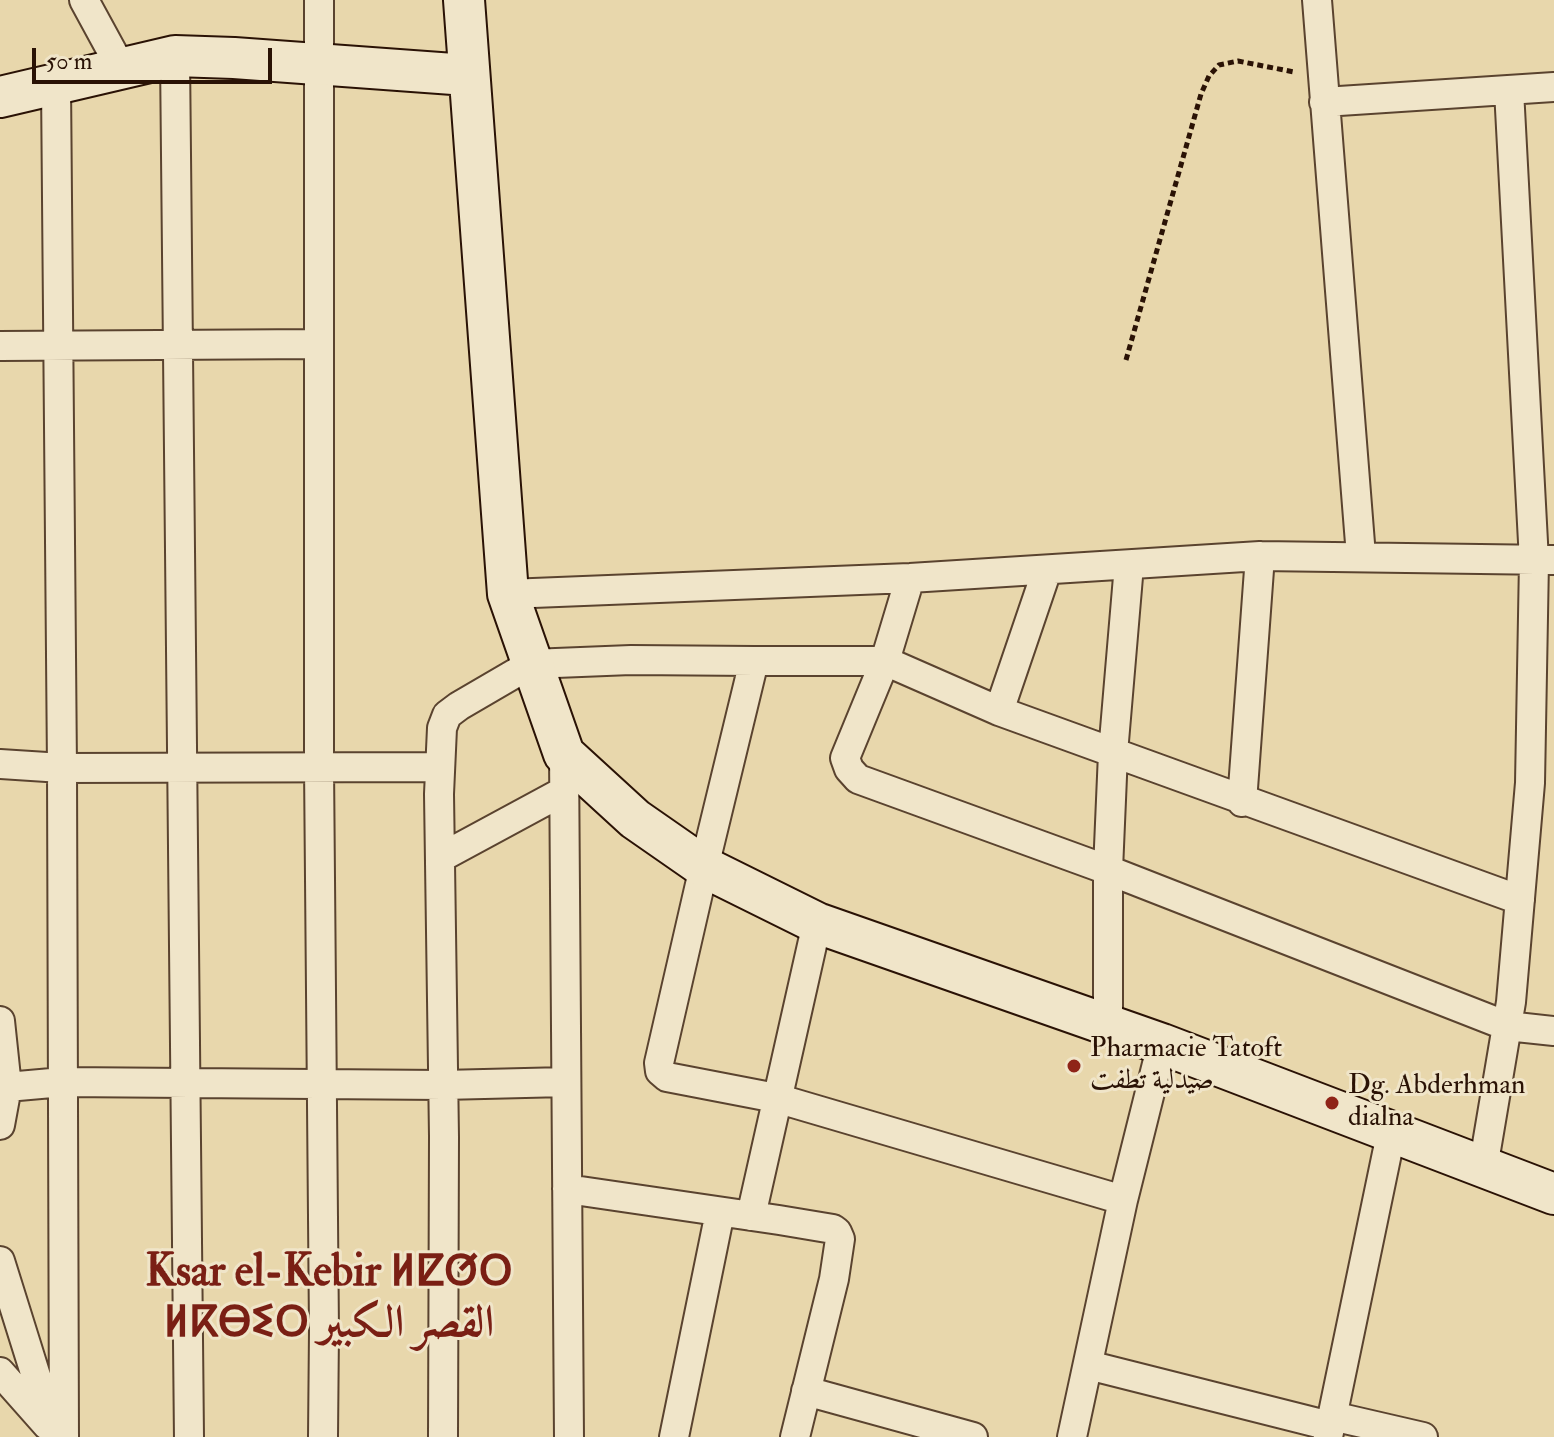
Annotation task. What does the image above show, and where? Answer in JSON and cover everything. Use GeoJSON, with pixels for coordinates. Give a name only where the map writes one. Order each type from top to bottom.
{"type":"FeatureCollection","features":[{"type":"Feature","properties":{"kind":"main road"},"geometry":{"type":"LineString","coordinates":[[464,0],[467,75],[508,594],[564,772],[704,867],[817,923],[1162,1044],[1554,1194]]}},
{"type":"Feature","properties":{"kind":"main road"},"geometry":{"type":"LineString","coordinates":[[0,97],[175,56],[467,75]]}},
{"type":"Feature","properties":{"kind":"street"},"geometry":{"type":"LineString","coordinates":[[84,0],[121,68]]}},
{"type":"Feature","properties":{"kind":"street"},"geometry":{"type":"LineString","coordinates":[[319,0],[323,1437]]}},
{"type":"Feature","properties":{"kind":"street"},"geometry":{"type":"LineString","coordinates":[[1317,0],[1361,556]]}},
{"type":"Feature","properties":{"kind":"street"},"geometry":{"type":"LineString","coordinates":[[175,56],[189,1437]]}},
{"type":"Feature","properties":{"kind":"street"},"geometry":{"type":"LineString","coordinates":[[56,84],[66,1405],[58,1435]]}},
{"type":"Feature","properties":{"kind":"street"},"geometry":{"type":"LineString","coordinates":[[1323,90],[1509,90],[1554,87]]}},
{"type":"Feature","properties":{"kind":"street"},"geometry":{"type":"LineString","coordinates":[[1483,1168],[1507,1026],[1520,900],[1544,561],[1509,90]]}},
{"type":"Feature","properties":{"kind":"street"},"geometry":{"type":"LineString","coordinates":[[0,346],[318,344]]}},
{"type":"Feature","properties":{"kind":"street"},"geometry":{"type":"LineString","coordinates":[[508,594],[910,578],[1260,556],[1544,561]]}},
{"type":"Feature","properties":{"kind":"street"},"geometry":{"type":"LineString","coordinates":[[1242,802],[1260,556]]}},
{"type":"Feature","properties":{"kind":"street"},"geometry":{"type":"LineString","coordinates":[[1108,1025],[1108,870],[1113,753],[1129,565]]}},
{"type":"Feature","properties":{"kind":"street"},"geometry":{"type":"LineString","coordinates":[[999,711],[1047,570]]}},
{"type":"Feature","properties":{"kind":"street"},"geometry":{"type":"LineString","coordinates":[[910,578],[885,661],[845,758],[858,779],[1108,870],[1507,1026],[1554,1031]]}},
{"type":"Feature","properties":{"kind":"street"},"geometry":{"type":"LineString","coordinates":[[443,1437],[442,728],[447,715],[531,664],[631,660],[885,661],[999,711],[1242,802],[1520,900]]}},
{"type":"Feature","properties":{"kind":"street"},"geometry":{"type":"LineString","coordinates":[[754,661],[659,1063],[660,1071],[667,1077],[776,1098],[1123,1200]]}},
{"type":"Feature","properties":{"kind":"street"},"geometry":{"type":"LineString","coordinates":[[0,764],[62,768],[440,767]]}},
{"type":"Feature","properties":{"kind":"street"},"geometry":{"type":"LineString","coordinates":[[440,858],[564,772]]}},
{"type":"Feature","properties":{"kind":"street"},"geometry":{"type":"LineString","coordinates":[[564,772],[569,1437]]}},
{"type":"Feature","properties":{"kind":"street"},"geometry":{"type":"LineString","coordinates":[[751,1216],[817,923]]}},
{"type":"Feature","properties":{"kind":"street"},"geometry":{"type":"LineString","coordinates":[[0,1021],[7,1087],[0,1125]]}},
{"type":"Feature","properties":{"kind":"street"},"geometry":{"type":"LineString","coordinates":[[1072,1437],[1123,1200],[1162,1044]]}},
{"type":"Feature","properties":{"kind":"street"},"geometry":{"type":"LineString","coordinates":[[7,1087],[63,1082],[443,1085],[566,1082]]}},
{"type":"Feature","properties":{"kind":"street"},"geometry":{"type":"LineString","coordinates":[[1330,1426],[1391,1134]]}},
{"type":"Feature","properties":{"kind":"street"},"geometry":{"type":"LineString","coordinates":[[567,1189],[833,1229],[840,1239],[834,1279],[795,1437]]}},
{"type":"Feature","properties":{"kind":"street"},"geometry":{"type":"LineString","coordinates":[[674,1437],[720,1212]]}},
{"type":"Feature","properties":{"kind":"street"},"geometry":{"type":"LineString","coordinates":[[0,1261],[58,1435]]}},
{"type":"Feature","properties":{"kind":"street"},"geometry":{"type":"LineString","coordinates":[[1088,1365],[1330,1426],[1423,1437]]}},
{"type":"Feature","properties":{"kind":"street"},"geometry":{"type":"LineString","coordinates":[[0,1372],[58,1435]]}},
{"type":"Feature","properties":{"kind":"street"},"geometry":{"type":"LineString","coordinates":[[806,1391],[973,1437]]}},
{"type":"Feature","properties":{"kind":"path"},"geometry":{"type":"LineString","coordinates":[[1126,360],[1201,94],[1209,76],[1219,65],[1238,61],[1323,90]]}},
{"type":"Feature","properties":{"kind":"place","name":"Pharmacie Tatoft صيدلية تطفت"},"geometry":{"type":"Point","coordinates":[1074,1066]}},
{"type":"Feature","properties":{"kind":"place","name":"Dg. Abderhman dialna"},"geometry":{"type":"Point","coordinates":[1332,1103]}},
{"type":"Feature","properties":{"kind":"district","name":"Ksar el-Kebir ⵍⵇⵚⵔ ⵍⴽⴱⵉⵔ القصر الكبير"},"geometry":{"type":"Point","coordinates":[329,1302]}}]}
